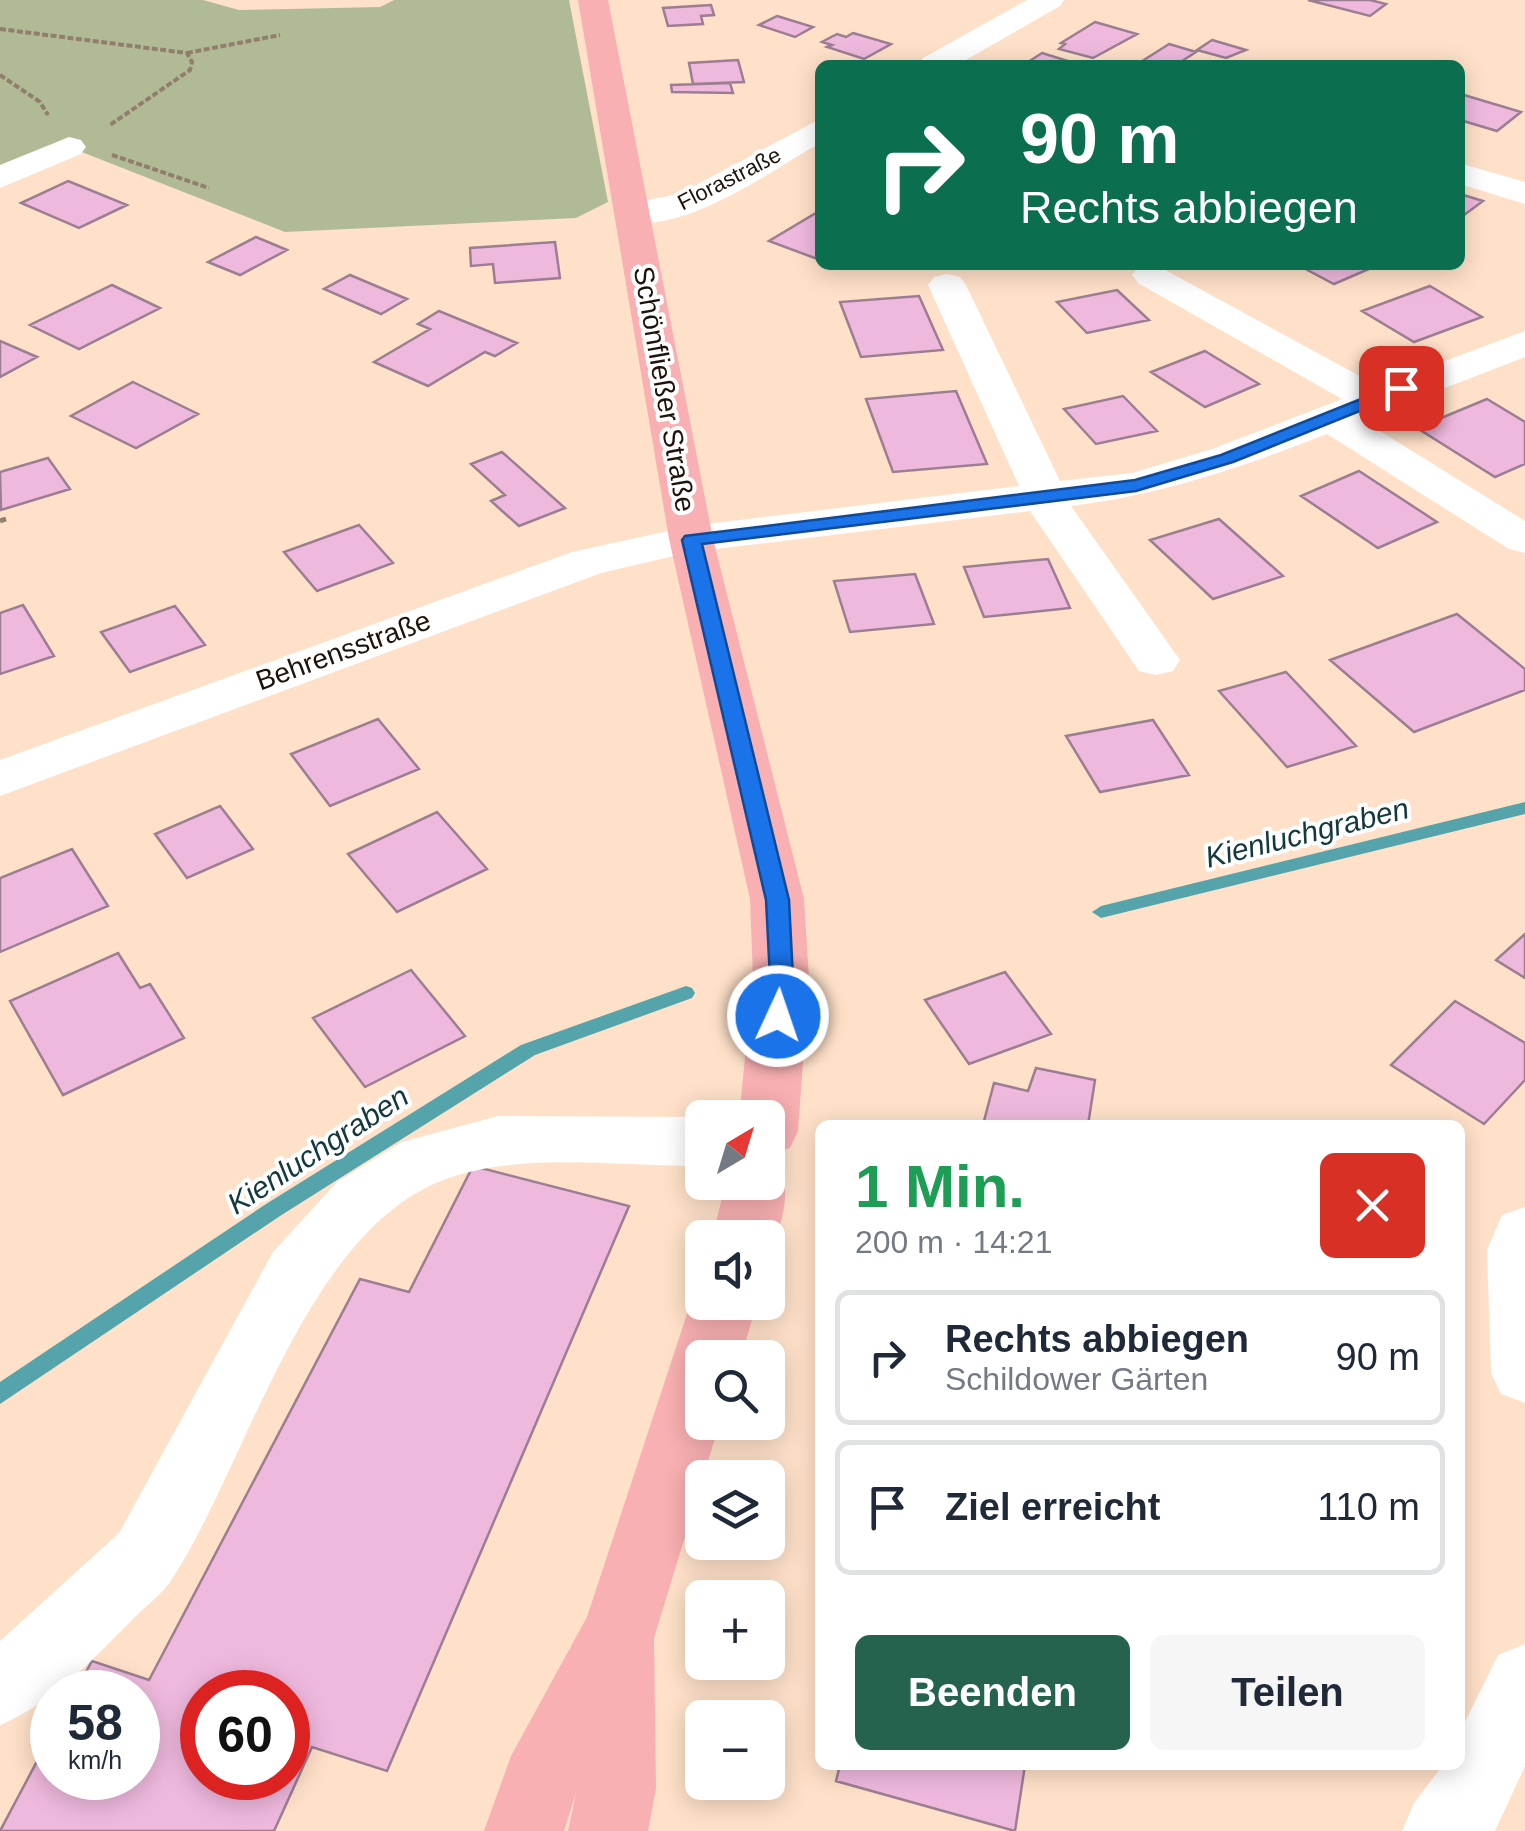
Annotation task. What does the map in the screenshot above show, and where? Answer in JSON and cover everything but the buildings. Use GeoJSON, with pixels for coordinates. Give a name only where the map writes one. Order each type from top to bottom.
{"type":"FeatureCollection","features":[{"type":"Feature","properties":{"kind":"main road","name":"Schönfließer Straße"},"geometry":{"type":"LineString","coordinates":[[594,0],[692,540],[777,900],[782,978],[771,1100]]}},
{"type":"Feature","properties":{"kind":"main road"},"geometry":{"type":"LineString","coordinates":[[524,1831],[539,1784],[619,1632],[685,1425]]}},
{"type":"Feature","properties":{"kind":"main road"},"geometry":{"type":"LineString","coordinates":[[608,1831],[617,1788],[619,1632]]}},
{"type":"Feature","properties":{"kind":"street"},"geometry":{"type":"LineString","coordinates":[[943,60],[1049,0]]}},
{"type":"Feature","properties":{"kind":"street","name":"Florastraße"},"geometry":{"type":"LineString","coordinates":[[634,213],[689,203],[815,132]]}},
{"type":"Feature","properties":{"kind":"street"},"geometry":{"type":"LineString","coordinates":[[0,178],[69,147]]}},
{"type":"Feature","properties":{"kind":"street"},"geometry":{"type":"LineString","coordinates":[[1466,175],[1525,193]]}},
{"type":"Feature","properties":{"kind":"street"},"geometry":{"type":"LineString","coordinates":[[1151,275],[1372,400]]}},
{"type":"Feature","properties":{"kind":"street"},"geometry":{"type":"LineString","coordinates":[[947,285],[1045,498],[1156,660]]}},
{"type":"Feature","properties":{"kind":"street","name":"Behrensstraße"},"geometry":{"type":"LineString","coordinates":[[0,778],[588,562],[692,540],[1045,498],[1173,476],[1525,343]]}},
{"type":"Feature","properties":{"kind":"street"},"geometry":{"type":"LineString","coordinates":[[1328,416],[1525,540]]}},
{"type":"Feature","properties":{"kind":"street"},"geometry":{"type":"LineString","coordinates":[[0,1687],[47,1652],[146,1557],[296,1271],[359,1200],[424,1160],[498,1140],[685,1142]]}},
{"type":"Feature","properties":{"kind":"street"},"geometry":{"type":"LineString","coordinates":[[1525,1234],[1519,1250],[1525,1374]]}},
{"type":"Feature","properties":{"kind":"street"},"geometry":{"type":"LineString","coordinates":[[1442,1831],[1465,1806],[1525,1682]]}},
{"type":"Feature","properties":{"kind":"path"},"geometry":{"type":"LineString","coordinates":[[0,29],[187,53],[280,35]]}},
{"type":"Feature","properties":{"kind":"path"},"geometry":{"type":"LineString","coordinates":[[69,147],[109,126],[190,70],[192,62],[187,53]]}},
{"type":"Feature","properties":{"kind":"path"},"geometry":{"type":"LineString","coordinates":[[0,75],[40,102],[69,147],[113,155],[209,188]]}},
{"type":"Feature","properties":{"kind":"green space"},"geometry":{"type":"Polygon","coordinates":[[[0,0],[203,0],[239,10],[380,7],[394,0],[569,0],[608,202],[576,218],[285,232],[69,147],[0,178],[0,0]]]}},
{"type":"Feature","properties":{"kind":"waterway","name":"Kienluchgraben"},"geometry":{"type":"LineString","coordinates":[[1101,912],[1525,808]]}},
{"type":"Feature","properties":{"kind":"waterway","name":"Kienluchgraben"},"geometry":{"type":"LineString","coordinates":[[0,1394],[273,1210],[528,1050],[686,993]]}},
{"type":"Feature","properties":{"kind":"route"},"geometry":{"type":"LineString","coordinates":[[778,1016],[782,978],[777,900],[692,540],[1136,485],[1227,458],[1401,388]]}}]}
